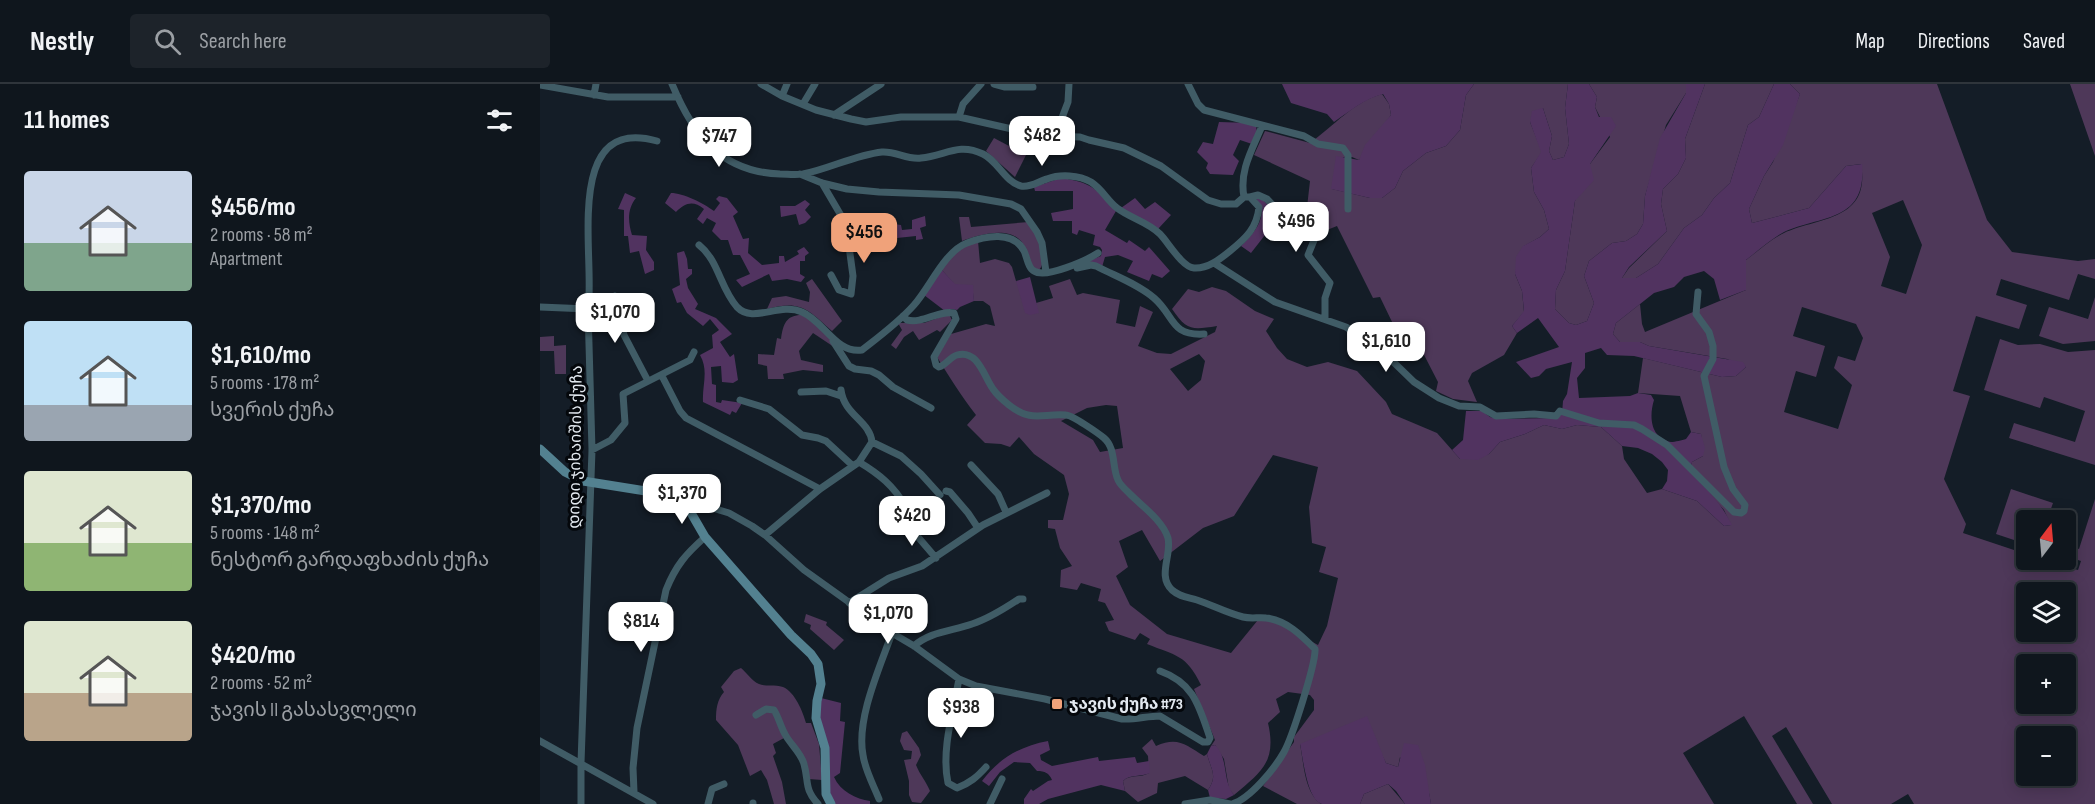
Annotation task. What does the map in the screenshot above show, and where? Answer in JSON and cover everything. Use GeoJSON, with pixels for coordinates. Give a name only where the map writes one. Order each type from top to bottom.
{"type":"FeatureCollection","features":[{"type":"Feature","properties":{"kind":"street"},"geometry":{"type":"LineString","coordinates":[[594,95],[596,84]]}},
{"type":"Feature","properties":{"kind":"street"},"geometry":{"type":"LineString","coordinates":[[672,84],[697,132],[718,153],[749,170],[800,174],[881,152],[896,153],[908,158],[923,158],[953,150],[972,150],[994,161],[1012,182],[1022,186],[1062,176],[1090,182],[1101,189],[1115,207],[1159,233],[1186,266],[1193,268],[1201,268],[1214,263],[1243,241],[1255,226],[1259,207],[1247,197],[1242,183],[1243,170],[1262,126]]}},
{"type":"Feature","properties":{"kind":"street"},"geometry":{"type":"LineString","coordinates":[[761,84],[782,96],[834,116],[866,122],[901,117],[959,117],[1043,136],[1080,137],[1124,148],[1161,166],[1208,200],[1221,204],[1236,204],[1247,197],[1258,195],[1268,200],[1283,216],[1317,233],[1308,255],[1330,283],[1325,298],[1325,318]]}},
{"type":"Feature","properties":{"kind":"street"},"geometry":{"type":"LineString","coordinates":[[782,96],[787,84]]}},
{"type":"Feature","properties":{"kind":"street"},"geometry":{"type":"LineString","coordinates":[[803,104],[815,84]]}},
{"type":"Feature","properties":{"kind":"street"},"geometry":{"type":"LineString","coordinates":[[834,116],[881,84]]}},
{"type":"Feature","properties":{"kind":"street"},"geometry":{"type":"LineString","coordinates":[[959,117],[963,104],[981,84]]}},
{"type":"Feature","properties":{"kind":"street"},"geometry":{"type":"LineString","coordinates":[[994,84],[1005,87],[1033,87]]}},
{"type":"Feature","properties":{"kind":"street"},"geometry":{"type":"LineString","coordinates":[[1055,136],[1068,102],[1069,84]]}},
{"type":"Feature","properties":{"kind":"street"},"geometry":{"type":"LineString","coordinates":[[1188,84],[1198,104],[1204,110],[1304,136],[1318,144],[1343,148],[1348,155],[1348,209]]}},
{"type":"Feature","properties":{"kind":"street"},"geometry":{"type":"LineString","coordinates":[[540,85],[618,98],[678,97]]}},
{"type":"Feature","properties":{"kind":"street","name":"დიდი ჯიხაიშის ქუჩა"},"geometry":{"type":"LineString","coordinates":[[581,804],[592,450],[588,309],[591,293],[587,207],[594,173],[601,154],[613,143],[640,138],[657,141]]}},
{"type":"Feature","properties":{"kind":"street"},"geometry":{"type":"LineString","coordinates":[[800,174],[822,183],[847,189],[959,195],[1011,204],[1021,209],[1037,232],[1042,243],[1046,272]]}},
{"type":"Feature","properties":{"kind":"street"},"geometry":{"type":"LineString","coordinates":[[822,183],[846,224],[853,276],[851,294],[841,292],[831,274]]}},
{"type":"Feature","properties":{"kind":"street"},"geometry":{"type":"LineString","coordinates":[[699,245],[710,255],[721,282],[738,308],[751,315],[780,308],[801,311],[817,321],[842,345],[852,350],[862,350],[903,316],[924,293],[952,253],[963,244],[973,240],[994,237],[1013,239],[1024,250],[1034,272],[1068,267],[1088,260],[1098,253]]}},
{"type":"Feature","properties":{"kind":"street"},"geometry":{"type":"LineString","coordinates":[[1214,263],[1275,302],[1346,327],[1381,350],[1414,382],[1439,398],[1460,406],[1480,407],[1496,416],[1531,414],[1556,416],[1560,411],[1599,423],[1634,425],[1667,445],[1734,512],[1741,513],[1744,511],[1744,505],[1733,489],[1724,467],[1704,376],[1714,352],[1709,332],[1696,315],[1698,292]]}},
{"type":"Feature","properties":{"kind":"street"},"geometry":{"type":"LineString","coordinates":[[1068,267],[1096,266],[1156,299],[1175,326],[1183,332],[1204,334]]}},
{"type":"Feature","properties":{"kind":"street"},"geometry":{"type":"LineString","coordinates":[[615,296],[624,335],[648,381]]}},
{"type":"Feature","properties":{"kind":"street"},"geometry":{"type":"LineString","coordinates":[[540,307],[618,308]]}},
{"type":"Feature","properties":{"kind":"street"},"geometry":{"type":"LineString","coordinates":[[903,316],[906,320],[917,321],[946,312],[954,313],[956,319],[934,357],[936,365],[942,366],[954,356],[968,355],[982,369],[993,389],[1010,406],[1028,416],[1066,415],[1074,417],[1105,439],[1112,453],[1118,482],[1158,522],[1167,535],[1170,548],[1165,568],[1166,581],[1170,588],[1181,597],[1196,599],[1245,618],[1277,620],[1300,634],[1315,649],[1311,671],[1284,753],[1248,796],[1240,802],[1231,804],[1210,800],[1185,804]]}},
{"type":"Feature","properties":{"kind":"street"},"geometry":{"type":"LineString","coordinates":[[829,334],[849,366],[879,375],[893,387],[931,408]]}},
{"type":"Feature","properties":{"kind":"street"},"geometry":{"type":"LineString","coordinates":[[592,450],[611,440],[626,423],[623,394],[690,360],[694,352]]}},
{"type":"Feature","properties":{"kind":"street"},"geometry":{"type":"LineString","coordinates":[[662,375],[680,411],[686,418],[820,489]]}},
{"type":"Feature","properties":{"kind":"street"},"geometry":{"type":"LineString","coordinates":[[765,535],[820,489],[856,464],[872,442],[871,433],[846,408],[841,393],[801,392]]}},
{"type":"Feature","properties":{"kind":"street"},"geometry":{"type":"LineString","coordinates":[[740,400],[769,409],[802,435],[826,441],[856,464],[879,474],[897,492],[905,507]]}},
{"type":"Feature","properties":{"kind":"street"},"geometry":{"type":"LineString","coordinates":[[872,442],[901,456],[943,493],[950,492],[978,528]]}},
{"type":"Feature","properties":{"kind":"street"},"geometry":{"type":"LineString","coordinates":[[540,449],[576,479],[652,492],[729,513],[765,535],[804,570],[892,633],[914,645],[959,679],[976,686],[1045,699],[1122,719],[1160,717],[1203,742],[1208,742],[1209,738],[1197,702],[1187,687],[1175,676],[1160,671]]}},
{"type":"Feature","properties":{"kind":"street"},"geometry":{"type":"LineString","coordinates":[[971,465],[998,494],[1006,512]]}},
{"type":"Feature","properties":{"kind":"street"},"geometry":{"type":"LineString","coordinates":[[849,603],[889,578],[922,566],[936,558],[978,528],[1006,512],[1047,493]]}},
{"type":"Feature","properties":{"kind":"street"},"geometry":{"type":"LineString","coordinates":[[683,499],[705,537],[791,635],[812,654],[818,664],[821,684],[816,718],[825,748],[826,794],[831,804]]}},
{"type":"Feature","properties":{"kind":"street"},"geometry":{"type":"LineString","coordinates":[[909,524],[936,558]]}},
{"type":"Feature","properties":{"kind":"street"},"geometry":{"type":"LineString","coordinates":[[634,792],[633,768],[637,728],[666,590],[674,571],[686,554],[705,537]]}},
{"type":"Feature","properties":{"kind":"street"},"geometry":{"type":"LineString","coordinates":[[914,645],[932,635],[975,623],[1018,599],[1023,600]]}},
{"type":"Feature","properties":{"kind":"street"},"geometry":{"type":"LineString","coordinates":[[879,798],[862,752],[864,717],[868,698],[892,633]]}},
{"type":"Feature","properties":{"kind":"street"},"geometry":{"type":"LineString","coordinates":[[959,679],[948,746],[946,771],[948,783],[957,788],[966,785],[986,767]]}},
{"type":"Feature","properties":{"kind":"street"},"geometry":{"type":"LineString","coordinates":[[756,715],[770,709],[776,714],[785,735],[804,764],[809,794],[818,804]]}},
{"type":"Feature","properties":{"kind":"street"},"geometry":{"type":"LineString","coordinates":[[540,741],[653,804]]}},
{"type":"Feature","properties":{"kind":"street"},"geometry":{"type":"LineString","coordinates":[[990,804],[1002,779]]}},
{"type":"Feature","properties":{"kind":"street"},"geometry":{"type":"LineString","coordinates":[[708,804],[712,789],[724,784]]}},
{"type":"Feature","properties":{"kind":"shaded area"},"geometry":{"type":"Polygon","coordinates":[[[1282,84],[1474,84],[1466,95],[1460,130],[1446,146],[1426,153],[1403,171],[1395,188],[1382,198],[1370,198],[1331,189],[1336,156],[1359,160],[1365,145],[1391,115],[1389,104],[1383,94],[1363,102],[1334,122],[1327,114],[1291,103],[1282,84]]]}},
{"type":"Feature","properties":{"kind":"shaded area"},"geometry":{"type":"Polygon","coordinates":[[[1474,84],[1568,84],[1565,108],[1569,144],[1564,157],[1553,160],[1549,151],[1552,136],[1543,108],[1530,122],[1542,152],[1531,168],[1534,192],[1544,210],[1549,229],[1524,246],[1515,274],[1522,291],[1524,312],[1512,326],[1517,333],[1504,355],[1472,373],[1468,381],[1477,402],[1453,399],[1436,391],[1438,382],[1422,351],[1406,355],[1390,330],[1394,326],[1380,297],[1373,298],[1337,226],[1322,232],[1305,225],[1310,181],[1254,155],[1265,131],[1310,143],[1353,109],[1382,94],[1389,104],[1391,115],[1359,160],[1343,157],[1332,189],[1370,198],[1382,198],[1395,188],[1403,171],[1426,153],[1446,146],[1460,130],[1466,95],[1474,84]]]}},
{"type":"Feature","properties":{"kind":"shaded area"},"geometry":{"type":"Polygon","coordinates":[[[1568,84],[1589,84],[1597,97],[1595,107],[1599,117],[1611,117],[1616,126],[1590,164],[1594,180],[1575,201],[1565,271],[1556,290],[1555,309],[1569,323],[1576,325],[1587,321],[1594,303],[1584,276],[1589,261],[1612,243],[1626,241],[1637,234],[1643,224],[1645,196],[1660,138],[1686,93],[1686,84],[1705,84],[1685,139],[1686,158],[1678,174],[1663,189],[1661,204],[1667,231],[1629,267],[1622,278],[1636,278],[1658,264],[1684,228],[1702,215],[1714,198],[1730,183],[1748,125],[1759,117],[1774,84],[1790,84],[1800,94],[1783,145],[1764,176],[1749,209],[1752,223],[1809,208],[1846,166],[1862,164],[1862,183],[1850,207],[1827,218],[1784,232],[1746,260],[1746,290],[1720,300],[1714,279],[1704,271],[1684,277],[1674,287],[1654,293],[1616,323],[1613,334],[1620,342],[1640,342],[1649,346],[1743,362],[1746,367],[1736,376],[1722,377],[1634,356],[1607,355],[1601,348],[1585,353],[1585,368],[1577,378],[1579,398],[1630,396],[1638,393],[1651,395],[1654,400],[1653,426],[1664,440],[1671,442],[1686,439],[1691,432],[1701,434],[1705,448],[1703,456],[1692,462],[1690,472],[1708,490],[1732,525],[1724,526],[1697,501],[1662,489],[1667,481],[1668,470],[1662,462],[1652,454],[1638,448],[1622,446],[1601,427],[1577,425],[1562,429],[1544,425],[1500,442],[1489,454],[1478,460],[1460,459],[1452,450],[1463,440],[1466,411],[1482,411],[1498,419],[1558,418],[1562,414],[1572,362],[1546,369],[1539,376],[1531,378],[1516,362],[1559,347],[1538,318],[1517,333],[1512,326],[1524,311],[1522,291],[1515,274],[1516,257],[1523,246],[1549,229],[1544,210],[1534,192],[1531,168],[1541,152],[1530,122],[1532,111],[1543,108],[1552,136],[1549,151],[1553,160],[1564,157],[1569,144],[1565,108],[1568,84]]]}},
{"type":"Feature","properties":{"kind":"shaded area"},"geometry":{"type":"Polygon","coordinates":[[[1589,84],[1686,84],[1686,93],[1666,125],[1645,196],[1643,224],[1637,234],[1626,241],[1612,243],[1589,261],[1584,276],[1594,303],[1587,321],[1576,325],[1569,323],[1555,309],[1556,290],[1565,271],[1575,201],[1590,164],[1610,137],[1595,107],[1597,97],[1589,84]]]}},
{"type":"Feature","properties":{"kind":"shaded area"},"geometry":{"type":"Polygon","coordinates":[[[1705,84],[1774,84],[1759,117],[1748,125],[1730,183],[1714,198],[1702,215],[1684,228],[1658,264],[1636,278],[1622,278],[1629,268],[1667,231],[1661,204],[1663,189],[1678,174],[1686,158],[1685,139],[1705,84]]]}},
{"type":"Feature","properties":{"kind":"shaded area"},"geometry":{"type":"Polygon","coordinates":[[[1790,84],[1937,84],[1987,220],[2012,252],[2078,261],[2095,259],[2095,279],[2078,274],[2069,300],[2001,279],[1996,295],[2027,305],[2019,329],[1976,316],[1953,391],[1970,396],[1944,479],[1966,524],[1963,533],[2016,551],[2016,570],[2078,570],[2081,561],[2076,559],[2076,548],[2079,549],[2095,499],[2095,804],[1914,804],[1908,794],[1891,804],[1832,804],[1786,727],[1772,736],[1813,804],[1797,804],[1744,716],[1683,753],[1714,804],[1431,804],[1429,793],[1400,757],[1398,767],[1386,763],[1380,751],[1300,744],[1308,785],[1315,799],[1321,804],[1297,804],[1263,786],[1314,710],[1314,700],[1310,695],[1288,692],[1276,699],[1280,712],[1268,723],[1270,747],[1264,765],[1252,780],[1234,795],[1229,789],[1224,759],[1215,745],[1211,746],[1215,740],[1194,689],[1201,685],[1190,667],[1179,657],[1147,644],[1150,639],[1140,633],[1135,640],[1109,631],[1105,622],[1114,620],[1105,603],[1098,601],[1101,589],[1081,583],[1077,590],[1060,587],[1061,570],[1072,566],[1060,548],[1055,529],[1048,528],[1048,520],[1063,520],[1069,494],[1064,475],[1034,454],[1019,437],[1010,447],[985,443],[967,425],[976,415],[937,357],[951,334],[986,324],[995,326],[990,306],[983,301],[974,301],[972,285],[955,285],[941,269],[957,250],[978,241],[980,263],[995,259],[1009,263],[1016,281],[1038,313],[1036,303],[1053,298],[1049,286],[1070,279],[1077,295],[1083,293],[1120,300],[1116,323],[1135,327],[1140,306],[1153,312],[1138,346],[1157,353],[1171,354],[1215,332],[1217,326],[1196,328],[1186,325],[1172,309],[1188,289],[1199,292],[1212,287],[1226,291],[1255,311],[1274,319],[1266,331],[1287,359],[1307,367],[1328,362],[1357,371],[1386,402],[1392,414],[1437,433],[1460,459],[1489,454],[1500,442],[1544,425],[1562,429],[1577,425],[1601,427],[1622,446],[1624,459],[1647,493],[1662,489],[1697,501],[1724,526],[1731,525],[1724,510],[1690,472],[1692,462],[1703,456],[1701,434],[1691,432],[1680,396],[1638,393],[1643,358],[1722,377],[1736,376],[1746,367],[1727,359],[1649,346],[1640,342],[1620,342],[1613,334],[1616,323],[1640,304],[1645,332],[1746,290],[1746,260],[1784,233],[1839,214],[1850,207],[1858,197],[1862,183],[1861,164],[1846,166],[1809,208],[1752,223],[1749,209],[1773,162],[1800,94],[1790,84]],[[1903,200],[1872,213],[1890,257],[1881,286],[1906,294],[1922,245],[1903,200]],[[1802,307],[1793,336],[1825,346],[1816,377],[1796,371],[1784,412],[1838,429],[1852,385],[1834,368],[1838,356],[1855,361],[1863,338],[1856,324],[1802,307]],[[1199,354],[1170,369],[1188,391],[1201,380],[1205,361],[1199,354]],[[1117,406],[1087,408],[1061,421],[1093,440],[1100,452],[1123,448],[1117,406]],[[1273,455],[1234,516],[1203,528],[1160,561],[1142,530],[1119,541],[1128,567],[1116,576],[1130,605],[1167,634],[1231,653],[1262,615],[1318,645],[1327,626],[1338,578],[1319,572],[1326,547],[1312,543],[1309,507],[1318,467],[1273,455]]]}},
{"type":"Feature","properties":{"kind":"shaded area"},"geometry":{"type":"Polygon","coordinates":[[[2070,84],[2095,84],[2095,156],[2070,84]]]}},
{"type":"Feature","properties":{"kind":"shaded area"},"geometry":{"type":"Polygon","coordinates":[[[1219,122],[1251,123],[1256,126],[1257,132],[1252,144],[1240,140],[1233,155],[1239,161],[1233,175],[1210,174],[1206,168],[1208,163],[1197,152],[1203,142],[1213,144],[1219,122]]]}},
{"type":"Feature","properties":{"kind":"shaded area"},"geometry":{"type":"Polygon","coordinates":[[[994,138],[1026,155],[1015,177],[986,151],[994,138]]]}},
{"type":"Feature","properties":{"kind":"shaded area"},"geometry":{"type":"Polygon","coordinates":[[[1061,178],[1087,184],[1098,192],[1116,211],[1105,230],[1127,243],[1129,240],[1145,251],[1149,247],[1170,271],[1162,278],[1152,274],[1149,281],[1127,272],[1133,261],[1118,255],[1105,257],[1102,267],[1078,265],[1101,256],[1102,250],[1093,245],[1095,235],[1079,230],[1077,235],[1072,233],[1072,221],[1053,221],[1051,213],[1073,209],[1073,191],[1035,191],[1034,187],[1061,178]]]}},
{"type":"Feature","properties":{"kind":"shaded area"},"geometry":{"type":"Polygon","coordinates":[[[625,193],[636,198],[629,216],[632,235],[647,236],[646,250],[654,262],[654,270],[645,274],[639,251],[630,253],[628,236],[624,236],[624,210],[618,209],[625,193]]]}},
{"type":"Feature","properties":{"kind":"shaded area"},"geometry":{"type":"Polygon","coordinates":[[[671,193],[693,199],[714,211],[720,203],[716,199],[719,196],[727,198],[738,212],[733,216],[743,239],[749,238],[748,253],[762,265],[779,263],[779,256],[784,256],[785,262],[799,254],[797,251],[804,247],[809,253],[805,256],[805,261],[800,261],[800,274],[805,277],[801,282],[787,279],[772,281],[769,274],[742,287],[736,280],[750,274],[740,255],[733,255],[728,240],[721,240],[712,231],[716,223],[707,218],[703,224],[697,219],[704,209],[696,204],[683,206],[676,212],[665,203],[671,193]]]}},
{"type":"Feature","properties":{"kind":"shaded area"},"geometry":{"type":"Polygon","coordinates":[[[1135,198],[1145,209],[1155,202],[1171,215],[1158,229],[1121,208],[1135,198]]]}},
{"type":"Feature","properties":{"kind":"shaded area"},"geometry":{"type":"Polygon","coordinates":[[[1255,198],[1267,203],[1274,214],[1265,235],[1251,253],[1241,246],[1259,224],[1260,204],[1255,198]]]}},
{"type":"Feature","properties":{"kind":"shaded area"},"geometry":{"type":"Polygon","coordinates":[[[805,200],[810,204],[805,210],[811,217],[805,223],[799,225],[796,214],[781,217],[780,206],[795,206],[805,200]]]}},
{"type":"Feature","properties":{"kind":"shaded area"},"geometry":{"type":"Polygon","coordinates":[[[925,216],[926,226],[920,228],[923,239],[916,240],[916,236],[897,238],[894,235],[883,245],[874,233],[882,230],[880,219],[894,220],[894,224],[901,225],[902,230],[912,229],[912,220],[925,216]]]}},
{"type":"Feature","properties":{"kind":"shaded area"},"geometry":{"type":"Polygon","coordinates":[[[959,217],[969,217],[971,227],[1029,222],[1042,253],[1042,265],[1039,270],[1032,267],[1026,250],[1015,236],[993,233],[962,241],[959,217]]]}},
{"type":"Feature","properties":{"kind":"shaded area"},"geometry":{"type":"Polygon","coordinates":[[[684,251],[688,269],[692,269],[692,274],[686,279],[688,288],[698,304],[695,309],[716,318],[732,334],[720,342],[730,357],[734,354],[738,380],[733,383],[722,382],[721,366],[711,367],[712,384],[716,385],[716,402],[721,403],[722,400],[742,403],[736,413],[732,411],[730,415],[703,402],[705,372],[700,355],[713,348],[712,335],[719,330],[710,319],[703,326],[687,313],[681,302],[677,303],[672,289],[680,285],[677,253],[684,251]]]}},
{"type":"Feature","properties":{"kind":"shaded area"},"geometry":{"type":"Polygon","coordinates":[[[941,269],[955,284],[973,285],[974,301],[957,310],[945,311],[924,295],[941,269]]]}},
{"type":"Feature","properties":{"kind":"shaded area"},"geometry":{"type":"Polygon","coordinates":[[[1030,277],[1039,313],[1030,315],[1025,313],[1016,281],[1030,277]]]}},
{"type":"Feature","properties":{"kind":"shaded area"},"geometry":{"type":"Polygon","coordinates":[[[812,279],[842,321],[832,331],[803,308],[779,306],[767,309],[772,298],[786,296],[809,302],[810,292],[806,283],[812,279]]]}},
{"type":"Feature","properties":{"kind":"shaded area"},"geometry":{"type":"Polygon","coordinates":[[[2095,297],[2095,341],[2063,344],[2039,336],[2049,307],[2088,319],[2095,297]]]}},
{"type":"Feature","properties":{"kind":"shaded area"},"geometry":{"type":"Polygon","coordinates":[[[949,314],[952,320],[940,332],[937,330],[919,340],[913,331],[904,337],[896,349],[891,345],[902,330],[898,323],[924,323],[949,314]]]}},
{"type":"Feature","properties":{"kind":"shaded area"},"geometry":{"type":"Polygon","coordinates":[[[804,315],[828,335],[834,347],[813,333],[799,351],[801,360],[823,365],[823,372],[803,370],[783,374],[784,379],[768,379],[767,366],[758,364],[758,354],[774,355],[777,338],[781,339],[787,321],[794,316],[804,315]]]}},
{"type":"Feature","properties":{"kind":"shaded area"},"geometry":{"type":"Polygon","coordinates":[[[554,336],[554,346],[566,345],[566,374],[555,374],[554,351],[540,351],[540,337],[554,336]]]}},
{"type":"Feature","properties":{"kind":"shaded area"},"geometry":{"type":"Polygon","coordinates":[[[2000,339],[2018,345],[2040,344],[2068,352],[2095,350],[2095,465],[2009,438],[2014,423],[2075,442],[2085,411],[2044,397],[2040,408],[1984,390],[2000,339]]]}},
{"type":"Feature","properties":{"kind":"shaded area"},"geometry":{"type":"Polygon","coordinates":[[[2011,489],[2053,503],[2051,510],[2016,510],[2016,541],[1996,534],[2011,489]]]}},
{"type":"Feature","properties":{"kind":"shaded area"},"geometry":{"type":"Polygon","coordinates":[[[806,614],[827,622],[826,625],[844,640],[834,650],[810,629],[811,625],[804,622],[806,614]]]}},
{"type":"Feature","properties":{"kind":"shaded area"},"geometry":{"type":"Polygon","coordinates":[[[741,668],[759,684],[780,686],[791,693],[801,708],[806,723],[811,723],[819,744],[822,780],[809,779],[807,763],[784,738],[773,744],[776,753],[773,756],[782,782],[786,804],[774,804],[767,780],[761,770],[750,776],[738,745],[716,720],[717,705],[724,692],[721,687],[734,671],[741,668]]]}},
{"type":"Feature","properties":{"kind":"shaded area"},"geometry":{"type":"Polygon","coordinates":[[[821,698],[841,703],[840,721],[845,722],[840,773],[834,777],[844,790],[870,801],[870,804],[835,804],[826,781],[822,752],[821,698]]]}},
{"type":"Feature","properties":{"kind":"shaded area"},"geometry":{"type":"Polygon","coordinates":[[[1367,716],[1386,763],[1398,767],[1404,743],[1418,745],[1425,765],[1431,804],[1405,804],[1388,784],[1364,794],[1360,804],[1322,804],[1317,801],[1306,778],[1300,744],[1367,716]]]}},
{"type":"Feature","properties":{"kind":"shaded area"},"geometry":{"type":"Polygon","coordinates":[[[907,731],[919,748],[921,755],[916,765],[930,791],[921,803],[912,802],[909,795],[909,781],[904,760],[911,759],[912,751],[904,750],[900,741],[902,733],[907,731]]]}},
{"type":"Feature","properties":{"kind":"shaded area"},"geometry":{"type":"Polygon","coordinates":[[[1152,739],[1156,746],[1176,742],[1187,745],[1204,756],[1207,754],[1213,776],[1208,790],[1185,776],[1158,783],[1157,793],[1138,802],[1125,791],[1123,781],[1149,773],[1148,756],[1142,748],[1152,739]]]}},
{"type":"Feature","properties":{"kind":"shaded area"},"geometry":{"type":"Polygon","coordinates":[[[1048,741],[1050,750],[1040,755],[1041,760],[1052,766],[1098,757],[1099,761],[1135,757],[1137,763],[1149,761],[1150,773],[1132,776],[1123,781],[1125,791],[1101,785],[1048,799],[1039,804],[1024,804],[1024,799],[1031,789],[1033,791],[1052,780],[1048,774],[1037,771],[1030,763],[1014,762],[1000,772],[989,786],[982,781],[1011,754],[1048,741]]]}},
{"type":"Feature","properties":{"kind":"shaded area"},"geometry":{"type":"Polygon","coordinates":[[[1215,745],[1222,756],[1228,783],[1234,795],[1226,799],[1210,798],[1208,790],[1213,776],[1207,754],[1211,746],[1215,745]]]}},
{"type":"Feature","properties":{"kind":"shaded area"},"geometry":{"type":"Polygon","coordinates":[[[1388,784],[1405,804],[1360,804],[1364,794],[1388,784]]]}},
{"type":"Feature","properties":{"kind":"place","name":"ჯავის ქუჩა #73"},"geometry":{"type":"Point","coordinates":[1057,704]}}]}
